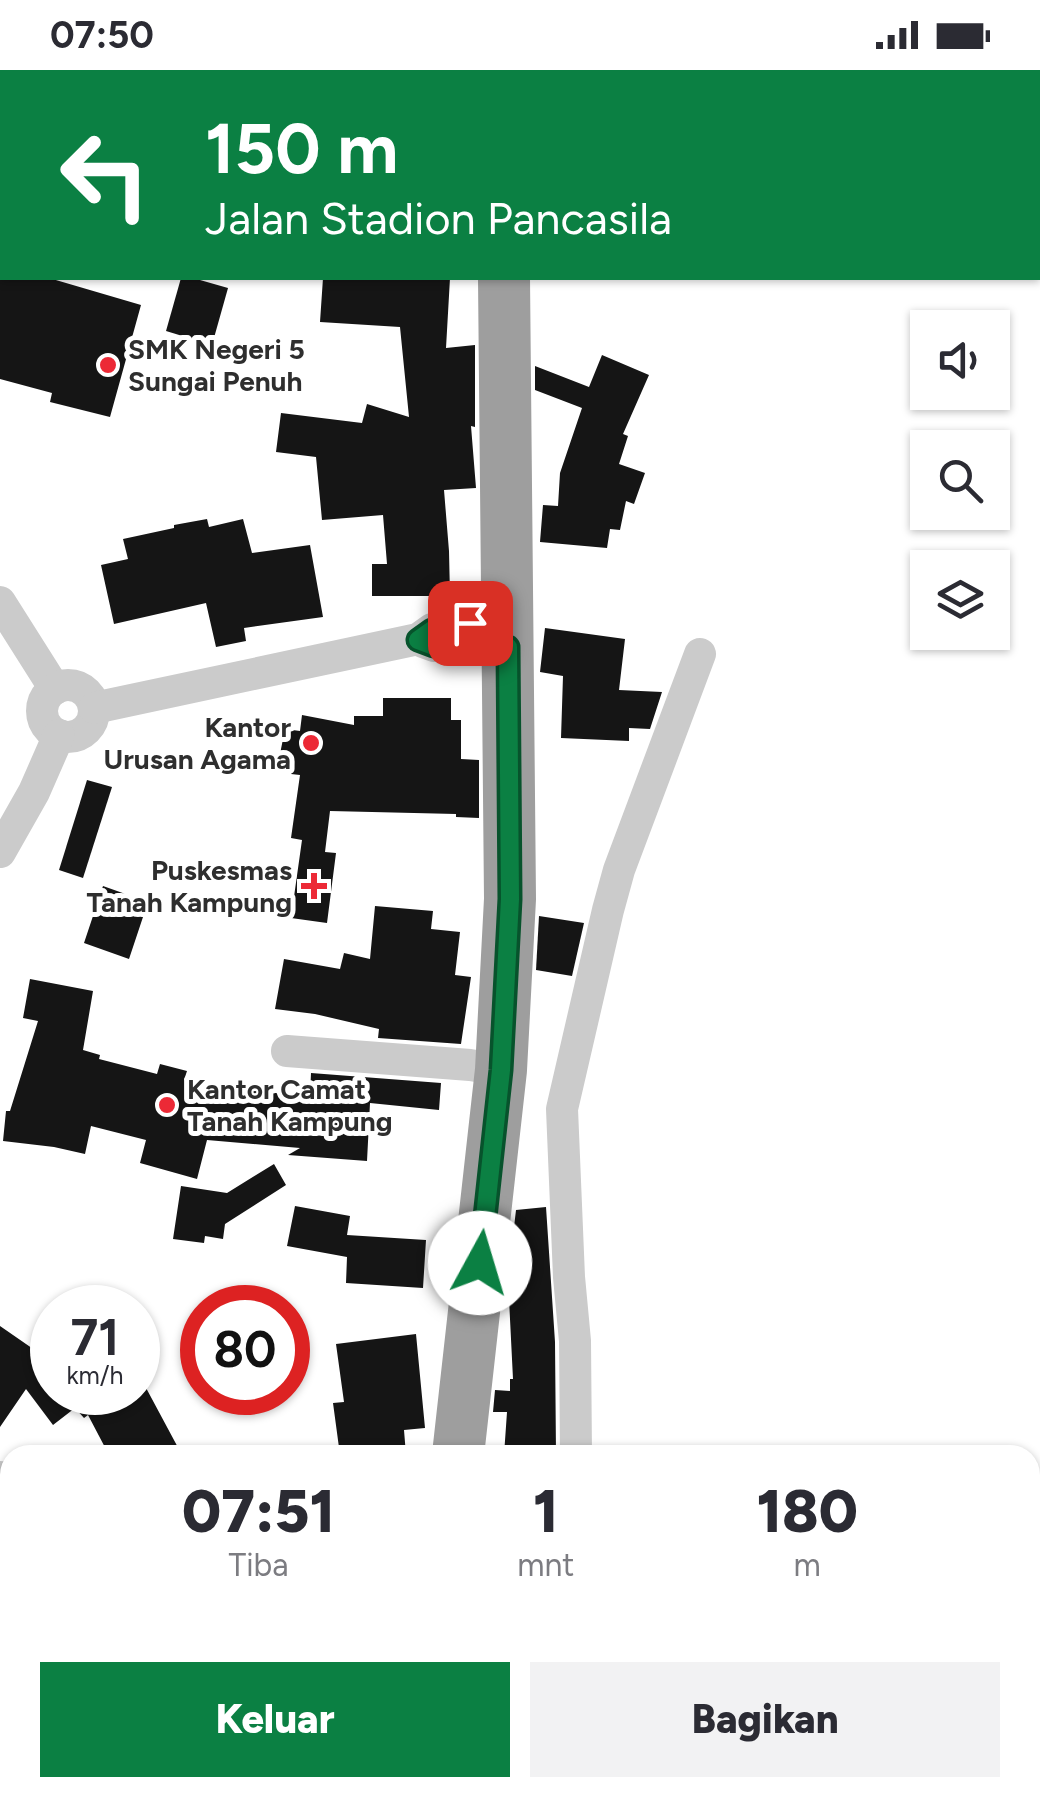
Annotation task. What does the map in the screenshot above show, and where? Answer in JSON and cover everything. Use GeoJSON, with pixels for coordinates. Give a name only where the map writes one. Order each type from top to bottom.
{"type":"FeatureCollection","features":[{"type":"Feature","properties":{"kind":"highway"},"geometry":{"type":"LineString","coordinates":[[459,1445],[501,1070],[510,899],[504,280]]}},
{"type":"Feature","properties":{"kind":"street"},"geometry":{"type":"LineString","coordinates":[[0,602],[55,689]]}},
{"type":"Feature","properties":{"kind":"street"},"geometry":{"type":"LineString","coordinates":[[94,708],[418,640],[432,630],[508,632]]}},
{"type":"Feature","properties":{"kind":"street"},"geometry":{"type":"LineString","coordinates":[[576,1445],[575,1342],[562,1108],[620,870],[700,654]]}},
{"type":"Feature","properties":{"kind":"street"},"geometry":{"type":"LineString","coordinates":[[72,685],[86,692],[94,708],[84,732],[68,737],[52,731],[43,717],[44,701],[55,689],[72,685]]}},
{"type":"Feature","properties":{"kind":"street"},"geometry":{"type":"LineString","coordinates":[[0,850],[34,792],[59,735]]}},
{"type":"Feature","properties":{"kind":"street"},"geometry":{"type":"LineString","coordinates":[[288,1050],[501,1070]]}},
{"type":"Feature","properties":{"kind":"building"},"geometry":{"type":"Polygon","coordinates":[[[0,280],[56,280],[141,305],[110,417],[50,402],[52,393],[0,379],[0,280]]]}},
{"type":"Feature","properties":{"kind":"building"},"geometry":{"type":"Polygon","coordinates":[[[180,280],[200,280],[228,288],[212,345],[166,331],[180,280]]]}},
{"type":"Feature","properties":{"kind":"building"},"geometry":{"type":"Polygon","coordinates":[[[323,280],[450,280],[446,348],[475,345],[475,427],[471,426],[476,488],[444,490],[450,596],[372,596],[372,564],[387,564],[383,515],[322,520],[316,457],[276,452],[281,413],[362,423],[367,404],[409,417],[400,327],[320,322],[323,280]]]}},
{"type":"Feature","properties":{"kind":"building"},"geometry":{"type":"Polygon","coordinates":[[[602,355],[649,375],[623,434],[628,436],[619,464],[645,473],[634,504],[626,501],[620,530],[610,529],[607,548],[540,542],[543,505],[558,506],[560,473],[582,408],[535,390],[535,366],[589,387],[602,355]]]}},
{"type":"Feature","properties":{"kind":"building"},"geometry":{"type":"Polygon","coordinates":[[[207,519],[209,527],[243,519],[252,553],[310,545],[323,617],[244,628],[246,641],[216,647],[206,603],[114,624],[101,565],[128,559],[123,539],[207,519]]]}},
{"type":"Feature","properties":{"kind":"building"},"geometry":{"type":"Polygon","coordinates":[[[545,628],[625,639],[619,690],[662,692],[650,729],[629,728],[629,741],[561,738],[563,676],[540,672],[545,628]]]}},
{"type":"Feature","properties":{"kind":"building"},"geometry":{"type":"Polygon","coordinates":[[[383,698],[451,698],[451,720],[461,720],[461,759],[479,760],[479,818],[330,811],[325,852],[336,853],[327,923],[291,918],[302,840],[291,838],[300,775],[291,774],[294,757],[280,754],[285,729],[300,731],[302,715],[354,725],[354,716],[383,716],[383,698]]]}},
{"type":"Feature","properties":{"kind":"building"},"geometry":{"type":"Polygon","coordinates":[[[87,780],[112,787],[83,878],[59,870],[87,780]]]}},
{"type":"Feature","properties":{"kind":"building"},"geometry":{"type":"Polygon","coordinates":[[[103,886],[148,902],[129,959],[84,943],[103,886]]]}},
{"type":"Feature","properties":{"kind":"building"},"geometry":{"type":"Polygon","coordinates":[[[375,906],[433,911],[431,929],[460,932],[455,975],[471,977],[461,1044],[378,1038],[379,1029],[275,1009],[284,959],[340,969],[344,953],[370,959],[375,906]]]}},
{"type":"Feature","properties":{"kind":"building"},"geometry":{"type":"Polygon","coordinates":[[[539,916],[584,923],[572,976],[536,970],[539,916]]]}},
{"type":"Feature","properties":{"kind":"building"},"geometry":{"type":"Polygon","coordinates":[[[30,979],[93,991],[83,1050],[100,1055],[99,1059],[157,1074],[160,1064],[187,1071],[184,1080],[219,1088],[310,1096],[311,1073],[441,1083],[439,1110],[370,1103],[367,1161],[288,1155],[300,1148],[207,1140],[197,1179],[140,1163],[146,1140],[91,1126],[85,1154],[3,1141],[6,1111],[10,1111],[38,1021],[23,1018],[30,979]]]}},
{"type":"Feature","properties":{"kind":"building"},"geometry":{"type":"Polygon","coordinates":[[[274,1164],[286,1185],[225,1224],[223,1239],[205,1236],[204,1243],[173,1239],[181,1186],[227,1193],[274,1164]]]}},
{"type":"Feature","properties":{"kind":"building"},"geometry":{"type":"Polygon","coordinates":[[[295,1206],[350,1216],[347,1235],[426,1240],[423,1288],[346,1283],[347,1257],[287,1246],[295,1206]]]}},
{"type":"Feature","properties":{"kind":"building"},"geometry":{"type":"Polygon","coordinates":[[[546,1207],[555,1342],[556,1445],[505,1445],[507,1412],[493,1412],[495,1390],[510,1391],[513,1379],[508,1279],[516,1210],[546,1207]]]}},
{"type":"Feature","properties":{"kind":"building"},"geometry":{"type":"Polygon","coordinates":[[[0,1326],[30,1347],[30,1394],[26,1389],[0,1427],[0,1326]]]}},
{"type":"Feature","properties":{"kind":"building"},"geometry":{"type":"Polygon","coordinates":[[[416,1334],[425,1428],[404,1430],[405,1445],[339,1445],[333,1403],[344,1402],[336,1344],[416,1334]]]}},
{"type":"Feature","properties":{"kind":"building"},"geometry":{"type":"Polygon","coordinates":[[[160,1414],[177,1445],[104,1445],[88,1415],[160,1414]]]}},
{"type":"Feature","properties":{"kind":"building"},"geometry":{"type":"Polygon","coordinates":[[[46,1415],[66,1415],[53,1425],[46,1415]]]}},
{"type":"Feature","properties":{"kind":"place","name":"SMK Negeri 5 Sungai Penuh"},"geometry":{"type":"Point","coordinates":[108,365]}},
{"type":"Feature","properties":{"kind":"place","name":"Kantor Urusan Agama"},"geometry":{"type":"Point","coordinates":[311,743]}},
{"type":"Feature","properties":{"kind":"place","name":"Puskesmas Tanah Kampung"},"geometry":{"type":"Point","coordinates":[314,886]}},
{"type":"Feature","properties":{"kind":"place","name":"Kantor Camat Tanah Kampung"},"geometry":{"type":"Point","coordinates":[167,1105]}},
{"type":"Feature","properties":{"kind":"route"},"geometry":{"type":"LineString","coordinates":[[470,623],[432,630],[418,640],[434,646],[508,647],[510,899],[501,1070],[480,1263]]}}]}
